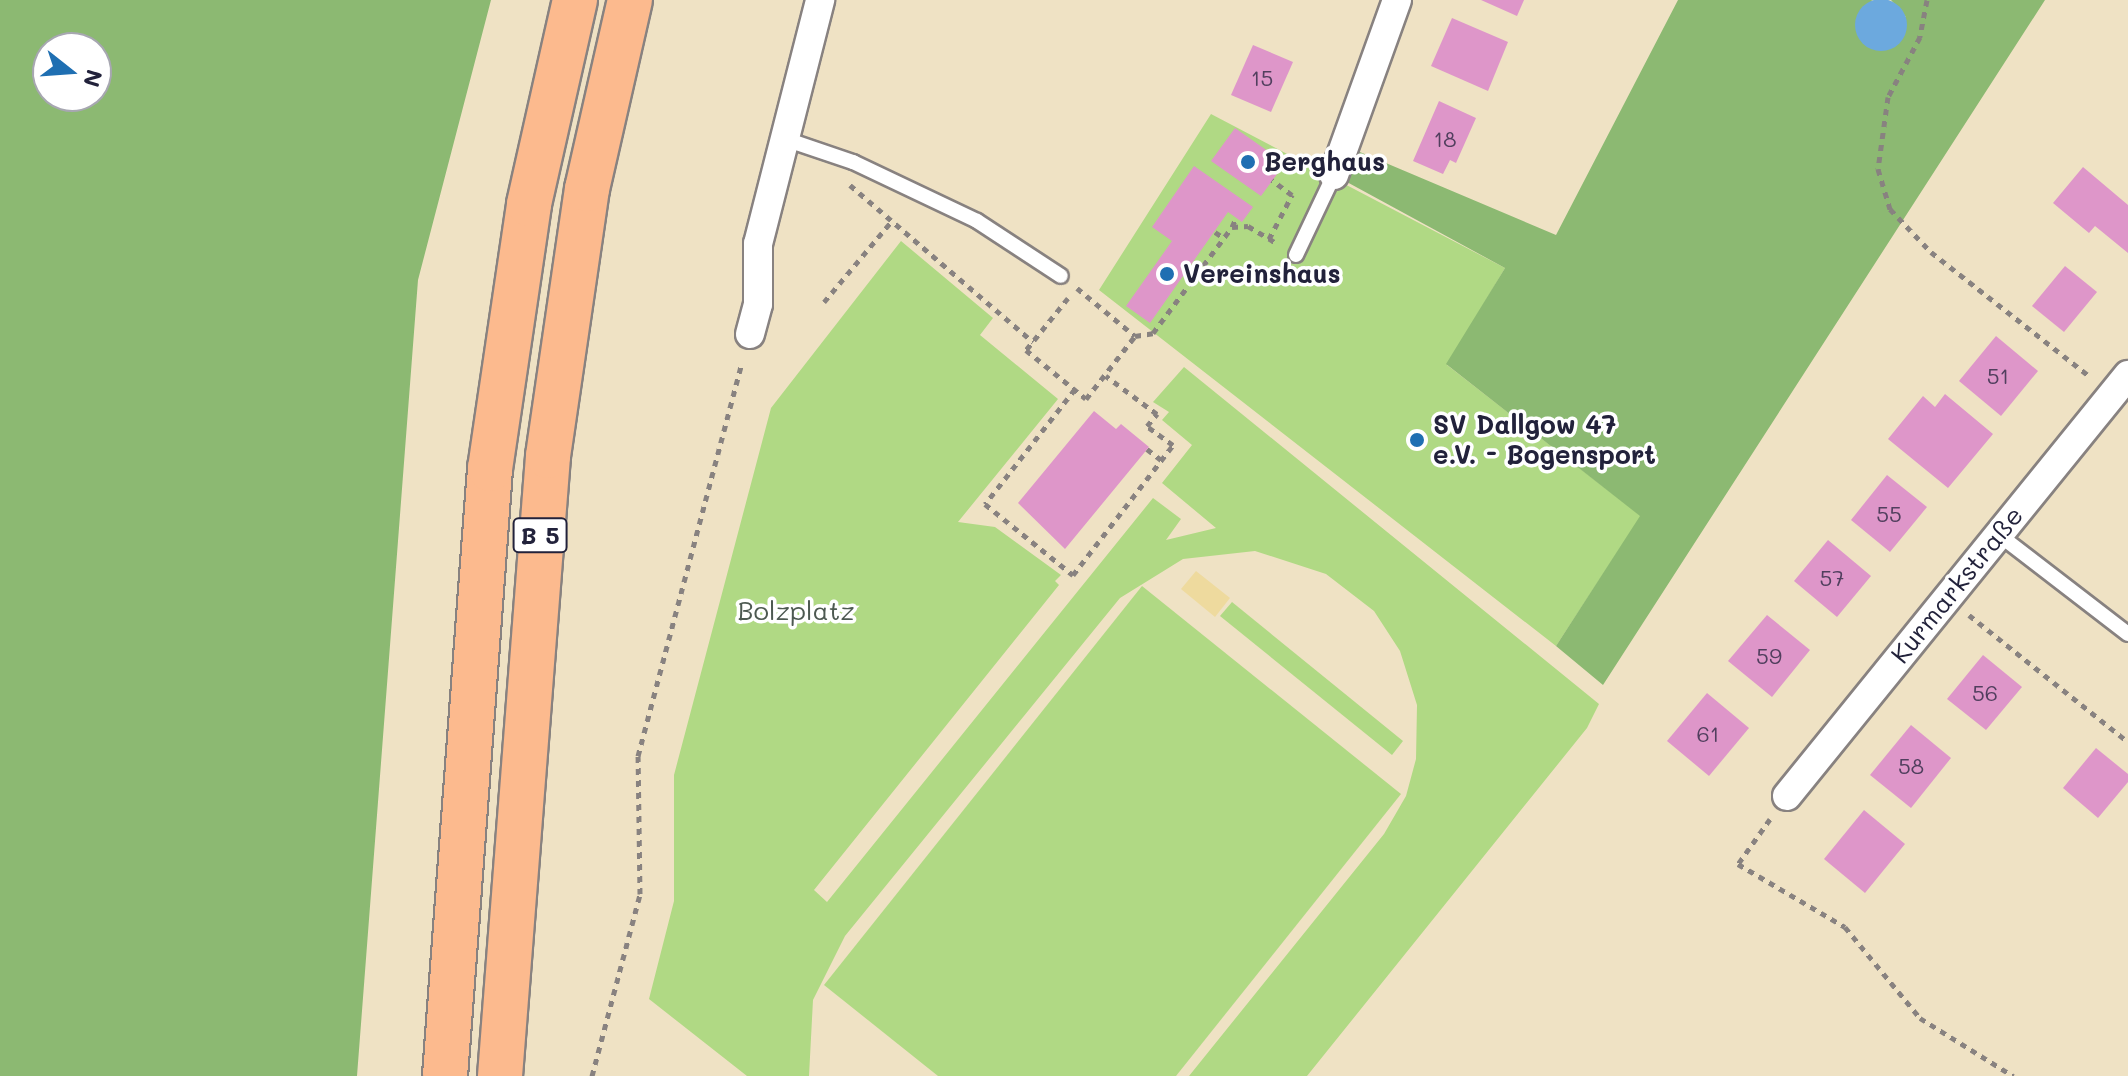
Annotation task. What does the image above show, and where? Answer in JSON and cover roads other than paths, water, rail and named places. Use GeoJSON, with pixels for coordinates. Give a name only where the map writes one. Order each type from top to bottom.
{"type":"FeatureCollection","features":[{"type":"Feature","properties":{"kind":"highway","name":"B 5"},"geometry":{"type":"LineString","coordinates":[[445,1076],[490,469],[529,204],[575,0]]}},
{"type":"Feature","properties":{"kind":"highway","name":"B 5"},"geometry":{"type":"LineString","coordinates":[[500,1076],[548,456],[587,189],[630,0]]}},
{"type":"Feature","properties":{"kind":"street"},"geometry":{"type":"LineString","coordinates":[[750,334],[758,304],[758,244],[820,0]]}},
{"type":"Feature","properties":{"kind":"street"},"geometry":{"type":"LineString","coordinates":[[1334,175],[1397,0]]}},
{"type":"Feature","properties":{"kind":"street","name":"Kurmarkstraße"},"geometry":{"type":"LineString","coordinates":[[1787,796],[2120,384]]}},
{"type":"Feature","properties":{"kind":"lane"},"geometry":{"type":"LineString","coordinates":[[785,139],[853,162],[977,221],[1061,276]]}},
{"type":"Feature","properties":{"kind":"lane"},"geometry":{"type":"LineString","coordinates":[[1296,255],[1334,175]]}},
{"type":"Feature","properties":{"kind":"lane"},"geometry":{"type":"LineString","coordinates":[[1998,534],[2128,634]]}},
{"type":"Feature","properties":{"kind":"water"},"geometry":{"type":"Polygon","coordinates":[[[1881,-1],[1900,6],[1907,25],[1900,44],[1881,51],[1862,44],[1855,25],[1862,6],[1881,-1]]]}},
{"type":"Feature","properties":{"kind":"place","name":"Berghaus"},"geometry":{"type":"Point","coordinates":[1248,162]}},
{"type":"Feature","properties":{"kind":"place","name":"Vereinshaus"},"geometry":{"type":"Point","coordinates":[1167,274]}},
{"type":"Feature","properties":{"kind":"place","name":"SV Dallgow 47 e.V. - Bogensport"},"geometry":{"type":"Point","coordinates":[1417,440]}},
{"type":"Feature","properties":{"kind":"park label","name":"Bolzplatz"},"geometry":{"type":"Point","coordinates":[796,611]}}]}
